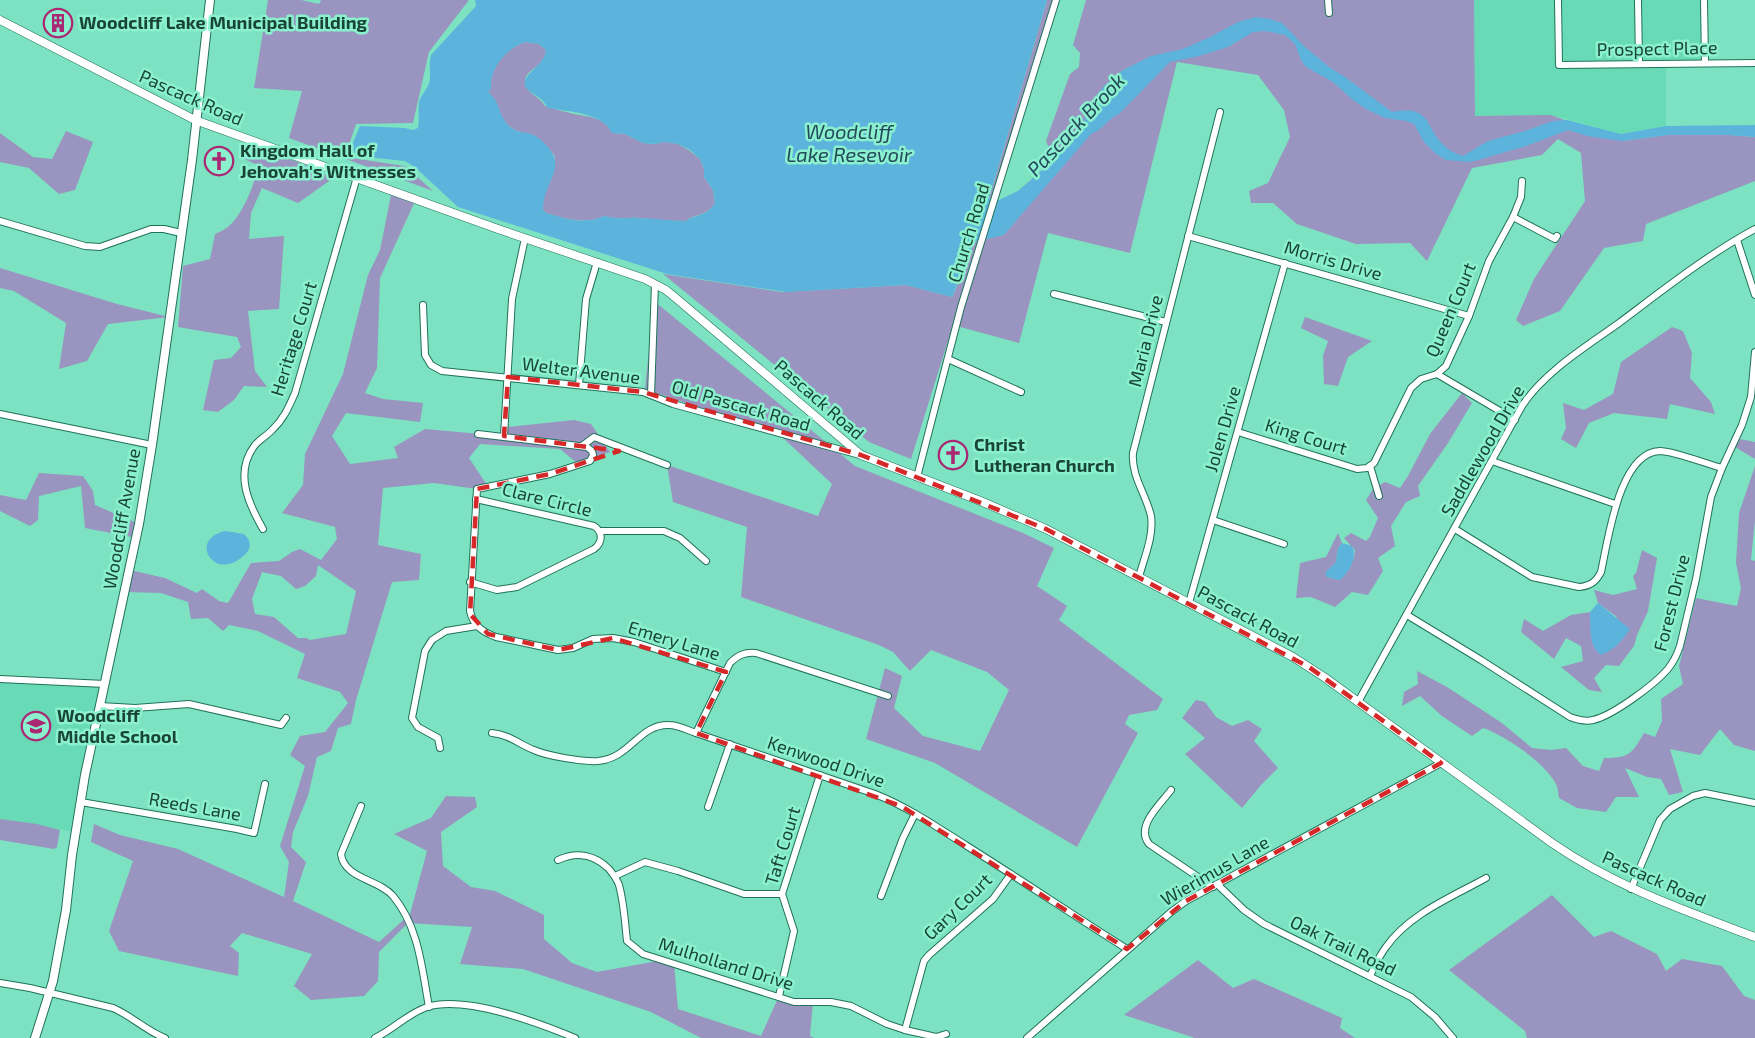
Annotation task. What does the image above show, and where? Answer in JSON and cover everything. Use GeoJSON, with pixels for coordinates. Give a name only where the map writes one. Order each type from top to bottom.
{"type":"FeatureCollection","features":[{"type":"Feature","properties":{"kind":"main road","name":"Woodcliff Avenue"},"geometry":{"type":"LineString","coordinates":[[36,1038],[50,993],[62,935],[81,802],[134,553],[152,445],[192,160],[210,0]]}},
{"type":"Feature","properties":{"kind":"street","name":"Church Road"},"geometry":{"type":"LineString","coordinates":[[917,477],[961,307],[1056,0]]}},
{"type":"Feature","properties":{"kind":"street"},"geometry":{"type":"LineString","coordinates":[[1328,0],[1329,13]]}},
{"type":"Feature","properties":{"kind":"street","name":"Prospect Place"},"geometry":{"type":"LineString","coordinates":[[1558,0],[1559,65],[1755,63]]}},
{"type":"Feature","properties":{"kind":"street"},"geometry":{"type":"LineString","coordinates":[[1638,0],[1639,64]]}},
{"type":"Feature","properties":{"kind":"street"},"geometry":{"type":"LineString","coordinates":[[1704,0],[1705,63]]}},
{"type":"Feature","properties":{"kind":"street","name":"Pascack Road"},"geometry":{"type":"LineString","coordinates":[[0,20],[195,120],[655,284],[677,299],[861,455],[1012,514],[1059,536],[1309,667],[1564,852],[1632,889],[1755,937]]}},
{"type":"Feature","properties":{"kind":"street","name":"Maria Drive"},"geometry":{"type":"LineString","coordinates":[[1139,577],[1152,525],[1149,509],[1134,471],[1132,456],[1220,112]]}},
{"type":"Feature","properties":{"kind":"street","name":"Heritage Court"},"geometry":{"type":"LineString","coordinates":[[262,529],[245,492],[246,465],[257,443],[275,428],[288,410],[295,393],[357,177]]}},
{"type":"Feature","properties":{"kind":"street","name":"Queen Court"},"geometry":{"type":"LineString","coordinates":[[1370,466],[1376,460],[1411,388],[1421,379],[1437,374],[1446,366],[1469,316],[1489,261],[1513,217],[1521,197],[1522,181]]}},
{"type":"Feature","properties":{"kind":"street"},"geometry":{"type":"LineString","coordinates":[[1513,217],[1555,239],[1557,236]]}},
{"type":"Feature","properties":{"kind":"street"},"geometry":{"type":"LineString","coordinates":[[0,221],[85,246],[100,247],[151,229],[181,233]]}},
{"type":"Feature","properties":{"kind":"street","name":"Saddlewood Drive"},"geometry":{"type":"LineString","coordinates":[[1358,702],[1529,396],[1550,375],[1681,277],[1755,229]]}},
{"type":"Feature","properties":{"kind":"street","name":"Morris Drive"},"geometry":{"type":"LineString","coordinates":[[1188,236],[1469,316]]}},
{"type":"Feature","properties":{"kind":"street"},"geometry":{"type":"LineString","coordinates":[[504,436],[512,299],[525,238]]}},
{"type":"Feature","properties":{"kind":"street"},"geometry":{"type":"LineString","coordinates":[[1737,240],[1755,295]]}},
{"type":"Feature","properties":{"kind":"street"},"geometry":{"type":"LineString","coordinates":[[579,385],[586,299],[597,262]]}},
{"type":"Feature","properties":{"kind":"street","name":"Jolen Drive"},"geometry":{"type":"LineString","coordinates":[[1189,603],[1285,264]]}},
{"type":"Feature","properties":{"kind":"street","name":"Old Pascack Road"},"geometry":{"type":"LineString","coordinates":[[655,284],[651,394],[673,404],[861,455]]}},
{"type":"Feature","properties":{"kind":"street"},"geometry":{"type":"LineString","coordinates":[[1054,294],[1166,322]]}},
{"type":"Feature","properties":{"kind":"street","name":"Welter Avenue"},"geometry":{"type":"LineString","coordinates":[[423,305],[425,353],[431,365],[442,371],[651,394]]}},
{"type":"Feature","properties":{"kind":"street","name":"Forest Drive"},"geometry":{"type":"LineString","coordinates":[[1407,615],[1570,717],[1585,721],[1598,719],[1626,703],[1660,677],[1677,655],[1696,579],[1711,497],[1753,397],[1755,352]]}},
{"type":"Feature","properties":{"kind":"street"},"geometry":{"type":"LineString","coordinates":[[948,359],[1021,392]]}},
{"type":"Feature","properties":{"kind":"street"},"geometry":{"type":"LineString","coordinates":[[1437,374],[1515,420]]}},
{"type":"Feature","properties":{"kind":"street"},"geometry":{"type":"LineString","coordinates":[[0,414],[152,445]]}},
{"type":"Feature","properties":{"kind":"street","name":"King Court"},"geometry":{"type":"LineString","coordinates":[[1238,432],[1357,469],[1370,466]]}},
{"type":"Feature","properties":{"kind":"street"},"geometry":{"type":"LineString","coordinates":[[477,626],[470,611],[470,582],[477,489],[550,474],[590,461],[593,455],[592,451],[582,446],[478,434]]}},
{"type":"Feature","properties":{"kind":"street"},"geometry":{"type":"LineString","coordinates":[[582,446],[594,437],[667,465]]}},
{"type":"Feature","properties":{"kind":"street"},"geometry":{"type":"LineString","coordinates":[[1455,529],[1532,577],[1579,587],[1590,585],[1598,578],[1600,572],[1616,504],[1639,459],[1652,452],[1666,452],[1722,468]]}},
{"type":"Feature","properties":{"kind":"street"},"geometry":{"type":"LineString","coordinates":[[1492,461],[1616,504]]}},
{"type":"Feature","properties":{"kind":"street"},"geometry":{"type":"LineString","coordinates":[[1370,466],[1379,496]]}},
{"type":"Feature","properties":{"kind":"street","name":"Clare Circle"},"geometry":{"type":"LineString","coordinates":[[470,582],[497,590],[525,584],[597,546],[601,539],[600,531],[594,526],[476,499]]}},
{"type":"Feature","properties":{"kind":"street"},"geometry":{"type":"LineString","coordinates":[[1213,520],[1284,544]]}},
{"type":"Feature","properties":{"kind":"street"},"geometry":{"type":"LineString","coordinates":[[600,531],[664,531],[680,538],[706,561]]}},
{"type":"Feature","properties":{"kind":"street"},"geometry":{"type":"LineString","coordinates":[[440,748],[438,738],[418,727],[412,718],[422,659],[428,646],[438,635],[454,628],[477,626]]}},
{"type":"Feature","properties":{"kind":"street","name":"Emery Lane"},"geometry":{"type":"LineString","coordinates":[[477,626],[496,637],[558,650],[566,650],[584,642],[603,638],[634,642],[726,672]]}},
{"type":"Feature","properties":{"kind":"street"},"geometry":{"type":"LineString","coordinates":[[696,733],[730,663],[746,653],[756,653],[888,696]]}},
{"type":"Feature","properties":{"kind":"street"},"geometry":{"type":"LineString","coordinates":[[0,679],[105,684]]}},
{"type":"Feature","properties":{"kind":"street"},"geometry":{"type":"LineString","coordinates":[[100,706],[135,708],[189,704],[281,725],[286,718]]}},
{"type":"Feature","properties":{"kind":"street","name":"Kenwood Drive"},"geometry":{"type":"LineString","coordinates":[[492,733],[508,736],[540,752],[596,761],[622,753],[646,731],[669,725],[730,744],[888,800],[915,814],[1127,949]]}},
{"type":"Feature","properties":{"kind":"street"},"geometry":{"type":"LineString","coordinates":[[708,807],[730,744]]}},
{"type":"Feature","properties":{"kind":"street","name":"Wierimus Lane"},"geometry":{"type":"LineString","coordinates":[[1027,1038],[1171,912],[1441,763]]}},
{"type":"Feature","properties":{"kind":"street","name":"Taft Court"},"geometry":{"type":"LineString","coordinates":[[779,996],[794,931],[782,894],[820,775]]}},
{"type":"Feature","properties":{"kind":"street","name":"Reeds Lane"},"geometry":{"type":"LineString","coordinates":[[81,802],[237,829],[254,834],[265,784]]}},
{"type":"Feature","properties":{"kind":"street","name":"Oak Trail Road"},"geometry":{"type":"LineString","coordinates":[[1171,790],[1145,826],[1144,835],[1149,844],[1215,886],[1264,924],[1398,990],[1435,1017],[1453,1038]]}},
{"type":"Feature","properties":{"kind":"street"},"geometry":{"type":"LineString","coordinates":[[1632,889],[1660,820],[1670,809],[1693,796],[1705,794],[1755,803]]}},
{"type":"Feature","properties":{"kind":"street"},"geometry":{"type":"LineString","coordinates":[[361,806],[341,854],[342,860],[345,866],[355,874],[388,891],[406,914],[415,935],[429,1007]]}},
{"type":"Feature","properties":{"kind":"street"},"geometry":{"type":"LineString","coordinates":[[881,896],[903,837],[915,814]]}},
{"type":"Feature","properties":{"kind":"street"},"geometry":{"type":"LineString","coordinates":[[558,860],[566,856],[590,856],[601,861],[615,876],[645,862],[744,894],[782,894]]}},
{"type":"Feature","properties":{"kind":"street","name":"Gary Court"},"geometry":{"type":"LineString","coordinates":[[905,1030],[924,962],[993,899],[1011,874]]}},
{"type":"Feature","properties":{"kind":"street","name":"Mulholland Drive"},"geometry":{"type":"LineString","coordinates":[[615,876],[619,884],[627,941],[643,954],[794,1002],[831,1002],[850,1005],[887,1024],[905,1030],[936,1037],[946,1034]]}},
{"type":"Feature","properties":{"kind":"street"},"geometry":{"type":"LineString","coordinates":[[1370,976],[1386,946],[1402,929],[1425,912],[1486,878]]}},
{"type":"Feature","properties":{"kind":"street"},"geometry":{"type":"LineString","coordinates":[[0,983],[113,1008],[165,1038]]}},
{"type":"Feature","properties":{"kind":"street"},"geometry":{"type":"LineString","coordinates":[[375,1038],[416,1011],[449,1004],[483,1009],[529,1021],[575,1038]]}},
{"type":"Feature","properties":{"kind":"highlighted area"},"geometry":{"type":"Polygon","coordinates":[[[508,377],[643,392],[861,455],[1046,529],[1309,667],[1441,763],[1186,901],[1127,949],[901,806],[696,733],[726,672],[613,638],[558,650],[488,634],[470,614],[477,489],[550,474],[619,451],[504,436],[508,377]]]}},
{"type":"Feature","properties":{"kind":"shaded area"},"geometry":{"type":"Polygon","coordinates":[[[268,0],[301,0],[319,4],[321,0],[469,0],[429,52],[413,123],[356,124],[345,157],[405,166],[433,191],[289,138],[302,91],[254,88],[268,0]]]}},
{"type":"Feature","properties":{"kind":"shaded area"},"geometry":{"type":"Polygon","coordinates":[[[1047,0],[1056,0],[1013,142],[998,201],[1018,191],[1054,160],[1046,141],[1070,74],[1079,67],[1080,53],[1073,45],[1086,0],[1474,0],[1475,116],[1551,115],[1622,141],[1667,135],[1755,137],[1755,181],[1646,224],[1643,241],[1604,248],[1560,311],[1523,326],[1516,320],[1534,279],[1585,201],[1581,153],[1558,139],[1542,155],[1472,168],[1427,261],[1410,243],[1356,244],[1297,224],[1273,203],[1251,203],[1249,191],[1268,183],[1290,137],[1284,110],[1258,75],[1177,62],[1130,253],[1048,233],[1019,343],[953,325],[911,459],[869,442],[663,274],[782,292],[906,285],[952,297],[986,209],[1047,0]]]}},
{"type":"Feature","properties":{"kind":"shaded area"},"geometry":{"type":"Polygon","coordinates":[[[1474,0],[1706,0],[1705,65],[1666,66],[1666,126],[1621,134],[1551,115],[1475,116],[1474,0]]]}},
{"type":"Feature","properties":{"kind":"shaded area"},"geometry":{"type":"Polygon","coordinates":[[[526,42],[539,44],[546,50],[543,60],[529,73],[525,81],[527,88],[545,106],[596,119],[605,124],[612,133],[625,134],[643,143],[678,144],[690,151],[700,159],[704,177],[713,190],[715,203],[712,207],[705,213],[686,221],[605,216],[583,221],[546,213],[543,210],[543,196],[555,157],[537,138],[508,125],[499,114],[488,91],[491,88],[493,73],[501,59],[512,48],[526,42]]]}},
{"type":"Feature","properties":{"kind":"shaded area"},"geometry":{"type":"Polygon","coordinates":[[[66,131],[93,142],[75,190],[59,194],[29,168],[0,162],[0,133],[33,157],[52,159],[66,131]]]}},
{"type":"Feature","properties":{"kind":"shaded area"},"geometry":{"type":"Polygon","coordinates":[[[244,143],[319,170],[332,179],[298,203],[262,188],[251,213],[249,239],[284,236],[279,309],[248,311],[255,371],[267,387],[244,386],[234,400],[218,412],[203,410],[214,360],[231,358],[241,347],[237,337],[178,327],[183,266],[210,259],[215,234],[233,221],[248,198],[258,165],[242,158],[244,143]]]}},
{"type":"Feature","properties":{"kind":"shaded area"},"geometry":{"type":"Polygon","coordinates":[[[392,190],[416,199],[380,278],[377,368],[365,393],[383,399],[423,403],[420,422],[346,413],[332,436],[350,464],[398,458],[394,447],[425,429],[503,436],[508,427],[574,420],[591,424],[610,452],[577,463],[560,449],[480,444],[469,458],[487,485],[477,489],[434,483],[383,488],[378,545],[421,554],[419,580],[392,582],[356,700],[351,724],[338,728],[331,751],[317,757],[308,796],[293,832],[291,847],[306,862],[293,901],[379,942],[410,914],[427,851],[394,834],[431,818],[446,796],[475,797],[477,807],[441,832],[443,866],[471,887],[495,891],[544,915],[544,939],[572,963],[597,972],[663,960],[674,964],[678,1009],[761,1036],[779,996],[794,1002],[813,1002],[810,1036],[814,1038],[701,1038],[651,1012],[523,969],[460,964],[472,927],[408,923],[379,952],[378,981],[364,996],[311,1000],[294,986],[312,954],[242,933],[230,946],[239,953],[238,976],[119,951],[109,931],[133,861],[91,842],[94,824],[120,835],[178,849],[284,897],[289,862],[280,846],[305,766],[290,755],[300,736],[325,732],[348,703],[340,692],[297,678],[305,654],[258,631],[229,625],[223,631],[208,618],[191,619],[188,602],[161,593],[125,592],[130,570],[165,578],[197,593],[202,589],[219,601],[228,603],[251,563],[279,561],[300,549],[321,560],[337,539],[335,527],[282,513],[303,485],[305,454],[343,374],[368,275],[380,250],[392,190]],[[318,565],[316,576],[305,586],[296,589],[281,576],[262,572],[252,599],[255,614],[274,617],[298,638],[310,640],[346,634],[356,591],[318,565]]]}},
{"type":"Feature","properties":{"kind":"shaded area"},"geometry":{"type":"Polygon","coordinates":[[[0,268],[117,304],[169,317],[108,324],[87,361],[59,369],[66,323],[14,291],[0,288],[0,268]]]}},
{"type":"Feature","properties":{"kind":"shaded area"},"geometry":{"type":"Polygon","coordinates":[[[654,301],[855,466],[1023,533],[1054,548],[1037,586],[1067,606],[1059,620],[1163,699],[1157,710],[1129,715],[1125,724],[1138,733],[1077,847],[935,763],[866,739],[885,668],[902,676],[894,708],[923,736],[980,751],[1009,690],[987,672],[931,650],[910,671],[893,652],[879,645],[741,597],[747,527],[673,502],[667,465],[818,516],[832,484],[780,435],[645,389],[654,301]]]}},
{"type":"Feature","properties":{"kind":"shaded area"},"geometry":{"type":"Polygon","coordinates":[[[1305,317],[1372,341],[1348,357],[1338,386],[1324,384],[1323,356],[1328,341],[1301,328],[1305,317]]]}},
{"type":"Feature","properties":{"kind":"shaded area"},"geometry":{"type":"Polygon","coordinates":[[[1672,327],[1683,331],[1692,353],[1690,378],[1711,402],[1715,414],[1670,404],[1667,419],[1614,413],[1589,423],[1576,448],[1561,439],[1566,428],[1563,403],[1584,410],[1613,394],[1621,362],[1672,327]]]}},
{"type":"Feature","properties":{"kind":"shaded area"},"geometry":{"type":"Polygon","coordinates":[[[1462,393],[1472,403],[1418,486],[1420,496],[1406,502],[1391,526],[1395,546],[1378,558],[1383,571],[1368,595],[1352,592],[1335,607],[1311,597],[1296,598],[1300,563],[1326,557],[1338,533],[1342,543],[1338,548],[1336,562],[1327,577],[1340,580],[1343,577],[1352,563],[1355,550],[1344,538],[1351,533],[1366,541],[1378,518],[1366,500],[1373,489],[1385,482],[1400,488],[1430,434],[1462,393]]]}},
{"type":"Feature","properties":{"kind":"shaded area"},"geometry":{"type":"Polygon","coordinates":[[[1740,439],[1755,442],[1755,459],[1735,447],[1740,439]]]}},
{"type":"Feature","properties":{"kind":"shaded area"},"geometry":{"type":"Polygon","coordinates":[[[1755,466],[1755,520],[1751,560],[1755,561],[1755,751],[1734,745],[1720,729],[1700,755],[1670,749],[1683,792],[1669,795],[1661,779],[1647,777],[1625,768],[1639,797],[1616,797],[1606,812],[1577,808],[1559,798],[1556,784],[1543,767],[1502,737],[1483,728],[1472,736],[1442,716],[1420,696],[1402,706],[1404,692],[1418,684],[1417,671],[1447,687],[1502,723],[1532,748],[1551,750],[1566,748],[1583,766],[1599,771],[1604,758],[1624,756],[1629,753],[1644,733],[1655,737],[1662,721],[1661,699],[1683,684],[1679,666],[1696,598],[1737,606],[1741,588],[1736,563],[1739,513],[1755,466]]]}},
{"type":"Feature","properties":{"kind":"shaded area"},"geometry":{"type":"Polygon","coordinates":[[[39,473],[83,476],[93,491],[95,505],[139,524],[137,538],[85,528],[81,486],[39,496],[38,520],[30,526],[0,511],[0,495],[26,500],[39,473]]]}},
{"type":"Feature","properties":{"kind":"shaded area"},"geometry":{"type":"Polygon","coordinates":[[[1642,550],[1657,558],[1648,611],[1634,646],[1619,666],[1606,665],[1594,678],[1602,692],[1589,690],[1561,667],[1583,661],[1581,646],[1566,638],[1554,659],[1521,632],[1524,619],[1543,631],[1571,615],[1590,612],[1592,641],[1617,617],[1598,603],[1594,590],[1613,595],[1637,589],[1633,576],[1636,573],[1642,550]]]}},
{"type":"Feature","properties":{"kind":"shaded area"},"geometry":{"type":"Polygon","coordinates":[[[0,679],[105,684],[76,832],[0,819],[0,679]]]}},
{"type":"Feature","properties":{"kind":"shaded area"},"geometry":{"type":"Polygon","coordinates":[[[1196,700],[1205,702],[1216,717],[1232,726],[1248,720],[1262,729],[1254,741],[1278,768],[1242,808],[1185,754],[1205,738],[1182,718],[1196,700]]]}},
{"type":"Feature","properties":{"kind":"shaded area"},"geometry":{"type":"Polygon","coordinates":[[[0,819],[60,830],[57,847],[54,849],[0,840],[0,819]]]}},
{"type":"Feature","properties":{"kind":"shaded area"},"geometry":{"type":"Polygon","coordinates":[[[1552,895],[1594,937],[1611,931],[1657,954],[1666,971],[1682,959],[1722,966],[1744,996],[1755,1000],[1755,1038],[1527,1038],[1525,1031],[1449,970],[1552,895]]]}},
{"type":"Feature","properties":{"kind":"shaded area"},"geometry":{"type":"Polygon","coordinates":[[[1198,960],[1233,988],[1254,979],[1342,1018],[1340,1028],[1355,1038],[1195,1038],[1124,1015],[1198,960]]]}},
{"type":"Feature","properties":{"kind":"water","name":"Woodcliff Lake Resevoir"},"geometry":{"type":"Polygon","coordinates":[[[475,0],[1047,0],[989,198],[997,201],[1018,191],[1050,164],[1083,127],[1085,117],[1095,105],[1095,97],[1123,70],[1151,56],[1183,49],[1238,22],[1256,17],[1282,23],[1329,67],[1392,112],[1407,110],[1422,115],[1443,144],[1454,153],[1463,156],[1488,141],[1553,121],[1567,120],[1621,134],[1666,126],[1755,125],[1755,137],[1667,135],[1622,141],[1587,136],[1568,130],[1529,145],[1471,162],[1446,160],[1424,142],[1414,124],[1385,118],[1366,109],[1333,82],[1306,67],[1295,44],[1285,35],[1265,31],[1253,32],[1228,47],[1170,62],[1119,114],[1091,134],[1004,235],[974,242],[952,297],[906,285],[786,292],[667,274],[458,207],[416,168],[405,161],[356,156],[351,147],[360,126],[413,130],[418,128],[419,102],[430,81],[431,55],[476,6],[475,0]],[[526,42],[506,54],[496,67],[491,89],[488,91],[509,126],[538,138],[554,157],[554,171],[543,203],[543,210],[546,213],[583,221],[605,216],[686,221],[712,208],[715,203],[713,190],[704,177],[700,159],[690,150],[678,144],[643,143],[625,134],[612,133],[607,126],[593,117],[548,108],[541,99],[527,89],[525,80],[545,56],[546,50],[539,44],[526,42]]]}},
{"type":"Feature","properties":{"kind":"water"},"geometry":{"type":"Polygon","coordinates":[[[226,531],[244,534],[250,546],[238,560],[229,564],[220,564],[208,555],[207,548],[209,541],[215,535],[226,531]]]}},
{"type":"Feature","properties":{"kind":"water"},"geometry":{"type":"Polygon","coordinates":[[[1342,543],[1352,546],[1354,555],[1352,564],[1340,580],[1327,577],[1325,573],[1336,562],[1338,548],[1342,543]]]}},
{"type":"Feature","properties":{"kind":"water"},"geometry":{"type":"Polygon","coordinates":[[[1598,603],[1630,629],[1617,645],[1601,655],[1594,647],[1590,630],[1590,612],[1598,603]]]}},
{"type":"Feature","properties":{"kind":"place","name":"Woodcliff Lake Municipal Building"},"geometry":{"type":"Point","coordinates":[58,23]}},
{"type":"Feature","properties":{"kind":"place","name":"Kingdom Hall of Jehovah's Witnesses"},"geometry":{"type":"Point","coordinates":[219,161]}},
{"type":"Feature","properties":{"kind":"place","name":"Christ Lutheran Church"},"geometry":{"type":"Point","coordinates":[953,455]}},
{"type":"Feature","properties":{"kind":"place","name":"Woodcliff Middle School"},"geometry":{"type":"Point","coordinates":[36,726]}},
{"type":"Feature","properties":{"kind":"water label","name":"Pascack Brook"},"geometry":{"type":"Point","coordinates":[1076,125]}}]}
